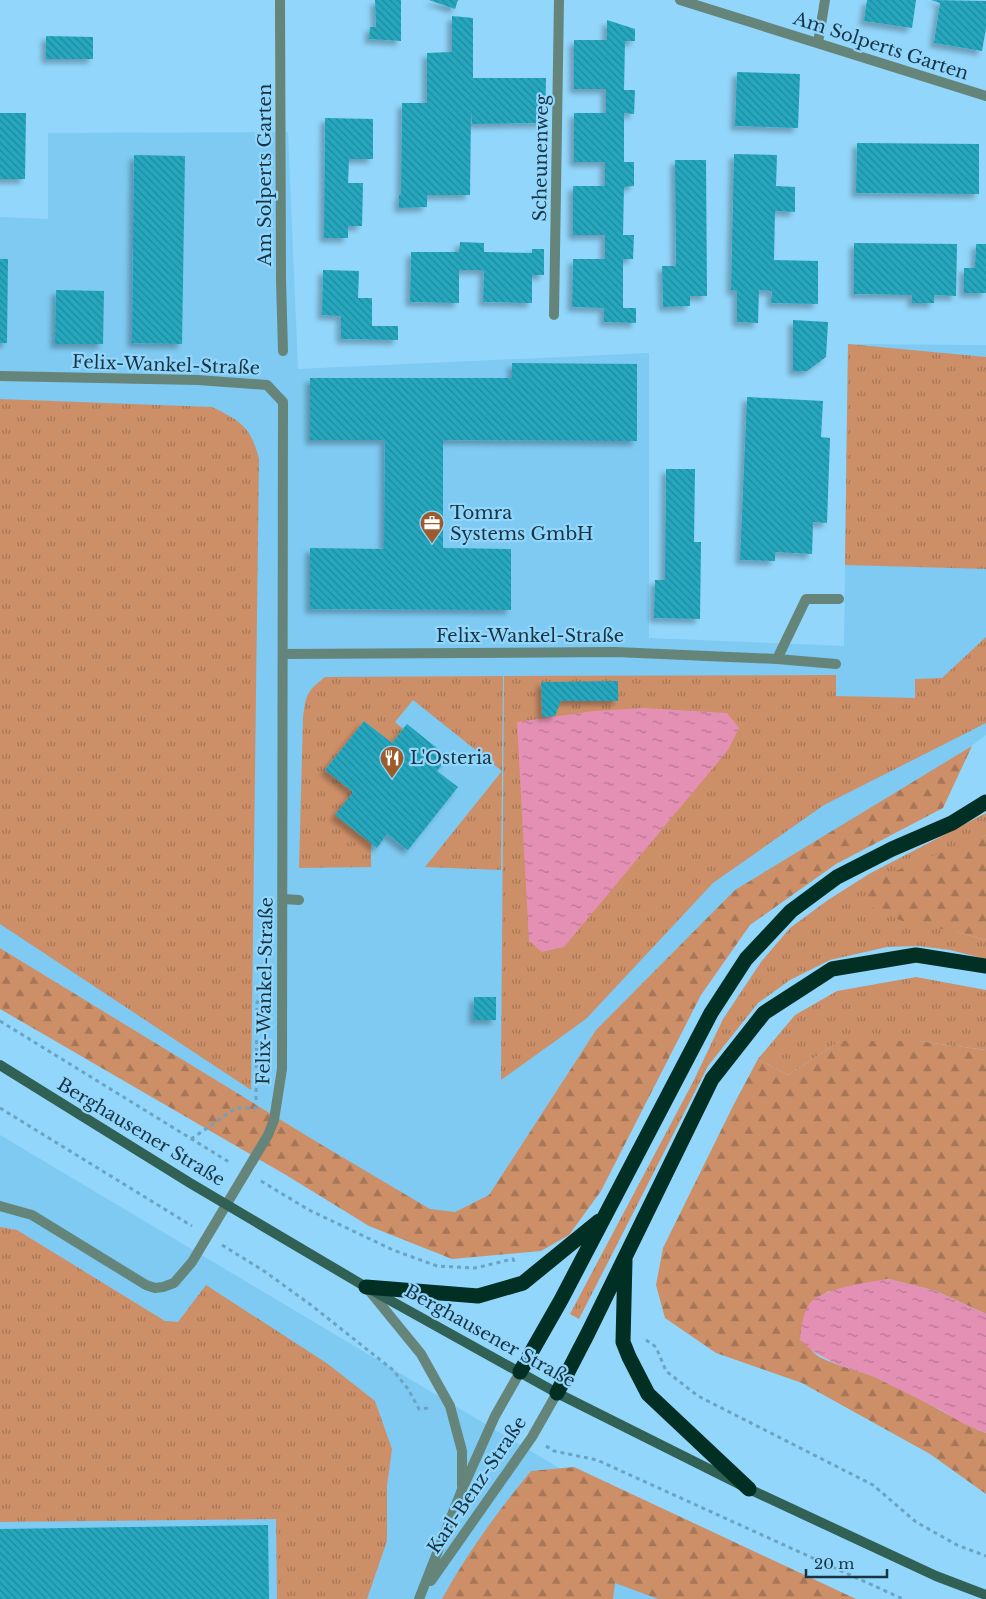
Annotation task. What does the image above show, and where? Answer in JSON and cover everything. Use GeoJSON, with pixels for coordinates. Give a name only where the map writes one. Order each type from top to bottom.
{"type":"FeatureCollection","features":[{"type":"Feature","properties":{"kind":"highway"},"geometry":{"type":"LineString","coordinates":[[520,1372],[711,1013],[746,959],[791,911],[837,877],[892,849],[952,823],[986,802]]}},
{"type":"Feature","properties":{"kind":"highway"},"geometry":{"type":"LineString","coordinates":[[557,1393],[712,1079],[764,1013],[832,969],[916,955],[986,966]]}},
{"type":"Feature","properties":{"kind":"highway"},"geometry":{"type":"LineString","coordinates":[[366,1287],[478,1296],[523,1283],[604,1217]]}},
{"type":"Feature","properties":{"kind":"highway"},"geometry":{"type":"LineString","coordinates":[[625,1254],[623,1342],[628,1357],[648,1394],[749,1489]]}},
{"type":"Feature","properties":{"kind":"main road","name":"Berghausener Straße"},"geometry":{"type":"LineString","coordinates":[[0,1065],[190,1183],[366,1287],[557,1393],[749,1489],[936,1576],[986,1596]]}},
{"type":"Feature","properties":{"kind":"street","name":"Am Solperts Garten"},"geometry":{"type":"LineString","coordinates":[[280,0],[283,351]]}},
{"type":"Feature","properties":{"kind":"street","name":"Scheunenweg"},"geometry":{"type":"LineString","coordinates":[[554,316],[559,0]]}},
{"type":"Feature","properties":{"kind":"street","name":"Am Solperts Garten"},"geometry":{"type":"LineString","coordinates":[[680,0],[986,96]]}},
{"type":"Feature","properties":{"kind":"street"},"geometry":{"type":"LineString","coordinates":[[818,42],[825,0]]}},
{"type":"Feature","properties":{"kind":"street","name":"Felix-Wankel-Straße"},"geometry":{"type":"LineString","coordinates":[[0,376],[198,380],[268,384],[282,402],[283,654],[282,1069],[274,1120],[268,1136],[192,1262],[174,1283],[163,1287],[155,1288],[146,1285],[32,1215],[0,1206]]}},
{"type":"Feature","properties":{"kind":"street"},"geometry":{"type":"LineString","coordinates":[[778,659],[806,599],[839,599]]}},
{"type":"Feature","properties":{"kind":"street","name":"Felix-Wankel-Straße"},"geometry":{"type":"LineString","coordinates":[[283,654],[616,652],[778,659],[836,664]]}},
{"type":"Feature","properties":{"kind":"street"},"geometry":{"type":"LineString","coordinates":[[283,899],[299,900]]}},
{"type":"Feature","properties":{"kind":"street","name":"Karl-Benz-Straße"},"geometry":{"type":"LineString","coordinates":[[366,1287],[421,1354],[450,1406],[462,1451],[462,1492]]}},
{"type":"Feature","properties":{"kind":"street","name":"Karl-Benz-Straße"},"geometry":{"type":"LineString","coordinates":[[421,1596],[462,1492],[495,1416],[520,1372]]}},
{"type":"Feature","properties":{"kind":"street","name":"Karl-Benz-Straße"},"geometry":{"type":"LineString","coordinates":[[421,1596],[532,1438],[557,1393]]}},
{"type":"Feature","properties":{"kind":"path"},"geometry":{"type":"LineString","coordinates":[[191,1139],[236,1108],[256,1108],[257,1002],[283,1001]]}},
{"type":"Feature","properties":{"kind":"path"},"geometry":{"type":"LineString","coordinates":[[0,1021],[208,1150]]}},
{"type":"Feature","properties":{"kind":"path"},"geometry":{"type":"LineString","coordinates":[[0,1108],[170,1213]]}},
{"type":"Feature","properties":{"kind":"path"},"geometry":{"type":"LineString","coordinates":[[264,1271],[311,1305],[393,1370],[408,1389],[419,1409],[450,1406]]}},
{"type":"Feature","properties":{"kind":"path"},"geometry":{"type":"LineString","coordinates":[[532,1438],[554,1451],[597,1460],[904,1599]]}},
{"type":"Feature","properties":{"kind":"path"},"geometry":{"type":"LineString","coordinates":[[957,1545],[986,1556]]}},
{"type":"Feature","properties":{"kind":"shaded area"},"geometry":{"type":"Polygon","coordinates":[[[288,132],[298,369],[649,353],[649,638],[844,646],[848,344],[986,345],[986,735],[596,1030],[489,1195],[455,1212],[430,1210],[0,948],[0,217],[48,219],[48,133],[288,132]]]}},
{"type":"Feature","properties":{"kind":"shaded area"},"geometry":{"type":"Polygon","coordinates":[[[0,1135],[695,1549],[811,1599],[0,1599],[0,1135]]]}},
{"type":"Feature","properties":{"kind":"green space"},"geometry":{"type":"Polygon","coordinates":[[[848,344],[986,357],[986,569],[845,565],[848,344]]]}},
{"type":"Feature","properties":{"kind":"green space"},"geometry":{"type":"Polygon","coordinates":[[[0,399],[212,407],[238,421],[248,432],[256,448],[259,459],[251,1090],[0,924],[0,399]]]}},
{"type":"Feature","properties":{"kind":"green space"},"geometry":{"type":"Polygon","coordinates":[[[986,637],[986,723],[824,805],[713,883],[586,1019],[501,1080],[504,676],[836,675],[836,696],[915,698],[915,679],[942,678],[986,637]]]}},
{"type":"Feature","properties":{"kind":"green space"},"geometry":{"type":"Polygon","coordinates":[[[503,676],[501,870],[425,867],[502,771],[413,700],[395,722],[403,729],[392,743],[364,721],[325,770],[353,792],[336,815],[371,843],[371,867],[299,868],[303,718],[306,699],[314,686],[325,677],[503,676]]]}},
{"type":"Feature","properties":{"kind":"green space"},"geometry":{"type":"Polygon","coordinates":[[[972,746],[943,808],[836,864],[750,925],[701,995],[601,1191],[569,1235],[541,1251],[452,1259],[369,1226],[286,1175],[0,1009],[0,948],[430,1209],[455,1212],[489,1195],[596,1030],[735,890],[972,746]]]}},
{"type":"Feature","properties":{"kind":"green space"},"geometry":{"type":"Polygon","coordinates":[[[986,813],[986,835],[948,852],[956,932],[986,940],[986,959],[950,950],[918,946],[887,947],[830,960],[790,980],[758,1003],[708,1066],[579,1319],[570,1314],[693,1082],[723,1019],[761,962],[790,928],[828,900],[869,874],[986,813]]]}},
{"type":"Feature","properties":{"kind":"green space"},"geometry":{"type":"Polygon","coordinates":[[[986,835],[986,940],[902,921],[867,905],[865,883],[986,835]]]}},
{"type":"Feature","properties":{"kind":"green space"},"geometry":{"type":"Polygon","coordinates":[[[916,977],[986,990],[986,1050],[918,1041],[840,1041],[788,1075],[758,1059],[795,1015],[837,991],[916,977]]]}},
{"type":"Feature","properties":{"kind":"green space"},"geometry":{"type":"Polygon","coordinates":[[[840,1041],[918,1041],[986,1050],[986,1314],[936,1291],[888,1279],[827,1292],[811,1303],[802,1324],[811,1349],[817,1356],[885,1381],[971,1427],[986,1433],[986,1494],[930,1454],[802,1383],[716,1353],[665,1318],[656,1285],[663,1248],[758,1059],[788,1075],[840,1041]]]}},
{"type":"Feature","properties":{"kind":"green space"},"geometry":{"type":"Polygon","coordinates":[[[0,1227],[17,1230],[165,1321],[178,1322],[206,1285],[328,1364],[375,1401],[392,1449],[387,1486],[387,1541],[367,1599],[277,1599],[276,1519],[0,1522],[0,1227]]]}},
{"type":"Feature","properties":{"kind":"green space"},"geometry":{"type":"Polygon","coordinates":[[[574,1467],[856,1599],[658,1599],[615,1583],[613,1599],[442,1599],[484,1533],[531,1471],[574,1467]]]}},
{"type":"Feature","properties":{"kind":"water"},"geometry":{"type":"Polygon","coordinates":[[[643,708],[727,713],[739,728],[728,750],[564,947],[542,952],[529,941],[517,722],[594,711],[643,708]]]}},
{"type":"Feature","properties":{"kind":"water"},"geometry":{"type":"Polygon","coordinates":[[[889,1279],[936,1291],[986,1314],[986,1433],[962,1423],[939,1409],[870,1375],[838,1365],[814,1352],[800,1340],[806,1311],[810,1303],[816,1298],[847,1286],[889,1279]]]}},
{"type":"Feature","properties":{"kind":"building"},"geometry":{"type":"Polygon","coordinates":[[[375,0],[401,0],[401,41],[369,39],[370,27],[376,27],[375,0]]]}},
{"type":"Feature","properties":{"kind":"building"},"geometry":{"type":"Polygon","coordinates":[[[429,0],[458,0],[455,9],[429,0]]]}},
{"type":"Feature","properties":{"kind":"building"},"geometry":{"type":"Polygon","coordinates":[[[867,0],[916,0],[912,28],[864,21],[867,0]]]}},
{"type":"Feature","properties":{"kind":"building"},"geometry":{"type":"Polygon","coordinates":[[[931,0],[986,1],[986,28],[982,51],[934,43],[940,3],[931,0]]]}},
{"type":"Feature","properties":{"kind":"building"},"geometry":{"type":"Polygon","coordinates":[[[452,16],[473,18],[473,78],[546,78],[545,123],[472,124],[471,111],[470,195],[427,195],[427,207],[399,208],[399,195],[401,195],[402,103],[427,103],[427,53],[452,52],[452,16]]]}},
{"type":"Feature","properties":{"kind":"building"},"geometry":{"type":"Polygon","coordinates":[[[607,20],[635,29],[635,41],[625,41],[624,90],[635,90],[634,114],[624,113],[624,162],[634,162],[634,186],[624,187],[623,235],[634,235],[633,259],[623,259],[623,308],[636,308],[636,323],[604,322],[604,308],[572,307],[573,259],[605,259],[605,235],[573,235],[573,186],[605,186],[605,162],[574,162],[574,113],[606,113],[606,89],[574,89],[574,40],[607,40],[607,20]]]}},
{"type":"Feature","properties":{"kind":"building"},"geometry":{"type":"Polygon","coordinates":[[[46,36],[93,37],[93,59],[46,59],[46,36]]]}},
{"type":"Feature","properties":{"kind":"building"},"geometry":{"type":"Polygon","coordinates":[[[737,72],[800,74],[798,128],[735,126],[737,72]]]}},
{"type":"Feature","properties":{"kind":"building"},"geometry":{"type":"Polygon","coordinates":[[[0,113],[26,113],[25,179],[0,179],[0,113]]]}},
{"type":"Feature","properties":{"kind":"building"},"geometry":{"type":"Polygon","coordinates":[[[325,118],[373,119],[373,159],[349,159],[348,183],[363,183],[362,226],[348,226],[348,238],[324,238],[325,118]]]}},
{"type":"Feature","properties":{"kind":"building"},"geometry":{"type":"Polygon","coordinates":[[[857,143],[979,144],[979,194],[856,193],[857,143]]]}},
{"type":"Feature","properties":{"kind":"building"},"geometry":{"type":"Polygon","coordinates":[[[734,154],[777,155],[776,186],[795,187],[795,212],[775,211],[774,260],[818,261],[818,304],[771,303],[772,291],[759,290],[758,323],[737,322],[737,291],[731,290],[734,154]]]}},
{"type":"Feature","properties":{"kind":"building"},"geometry":{"type":"Polygon","coordinates":[[[134,155],[185,156],[182,344],[132,343],[134,155]]]}},
{"type":"Feature","properties":{"kind":"building"},"geometry":{"type":"Polygon","coordinates":[[[675,160],[706,160],[707,296],[690,296],[690,306],[663,307],[662,266],[676,266],[675,160]]]}},
{"type":"Feature","properties":{"kind":"building"},"geometry":{"type":"Polygon","coordinates":[[[460,242],[484,243],[484,252],[532,253],[532,249],[544,249],[544,275],[532,275],[532,303],[483,302],[484,271],[478,270],[459,270],[459,303],[410,302],[411,252],[459,252],[460,242]]]}},
{"type":"Feature","properties":{"kind":"building"},"geometry":{"type":"Polygon","coordinates":[[[854,243],[957,244],[956,296],[934,295],[934,303],[912,303],[912,295],[854,294],[854,243]]]}},
{"type":"Feature","properties":{"kind":"building"},"geometry":{"type":"Polygon","coordinates":[[[976,244],[986,244],[986,293],[964,293],[964,268],[975,268],[976,244]]]}},
{"type":"Feature","properties":{"kind":"building"},"geometry":{"type":"Polygon","coordinates":[[[0,259],[8,259],[7,343],[0,343],[0,259]]]}},
{"type":"Feature","properties":{"kind":"building"},"geometry":{"type":"Polygon","coordinates":[[[323,270],[359,271],[358,298],[372,298],[372,326],[398,326],[398,340],[341,339],[341,316],[322,315],[323,270]]]}},
{"type":"Feature","properties":{"kind":"building"},"geometry":{"type":"Polygon","coordinates":[[[56,290],[104,291],[103,344],[55,344],[56,290]]]}},
{"type":"Feature","properties":{"kind":"building"},"geometry":{"type":"Polygon","coordinates":[[[793,320],[828,322],[826,357],[807,371],[793,371],[793,320]]]}},
{"type":"Feature","properties":{"kind":"building"},"geometry":{"type":"Polygon","coordinates":[[[512,363],[637,364],[637,441],[443,440],[443,548],[511,549],[511,610],[310,609],[310,548],[384,549],[385,440],[310,440],[310,378],[512,378],[512,363]]]}},
{"type":"Feature","properties":{"kind":"building"},"geometry":{"type":"Polygon","coordinates":[[[747,397],[823,401],[821,437],[830,438],[827,523],[813,522],[812,554],[775,552],[775,561],[740,560],[747,397]]]}},
{"type":"Feature","properties":{"kind":"building"},"geometry":{"type":"Polygon","coordinates":[[[666,469],[695,469],[694,542],[701,542],[700,619],[654,618],[655,580],[665,580],[666,469]]]}},
{"type":"Feature","properties":{"kind":"building"},"geometry":{"type":"Polygon","coordinates":[[[618,681],[618,701],[561,701],[555,716],[542,717],[541,682],[618,681]]]}},
{"type":"Feature","properties":{"kind":"building","name":"L'Osteria"},"geometry":{"type":"Polygon","coordinates":[[[364,721],[392,743],[407,724],[448,757],[437,771],[458,787],[408,850],[387,834],[377,848],[335,815],[353,792],[325,770],[364,721]]]}},
{"type":"Feature","properties":{"kind":"building"},"geometry":{"type":"Polygon","coordinates":[[[474,997],[496,997],[496,1020],[473,1020],[474,997]]]}},
{"type":"Feature","properties":{"kind":"building"},"geometry":{"type":"Polygon","coordinates":[[[268,1525],[269,1599],[0,1599],[0,1529],[268,1525]]]}},
{"type":"Feature","properties":{"kind":"place","name":"Tomra Systems GmbH"},"geometry":{"type":"Point","coordinates":[432,544]}},
{"type":"Feature","properties":{"kind":"place","name":"L'Osteria"},"geometry":{"type":"Point","coordinates":[392,779]}}]}
